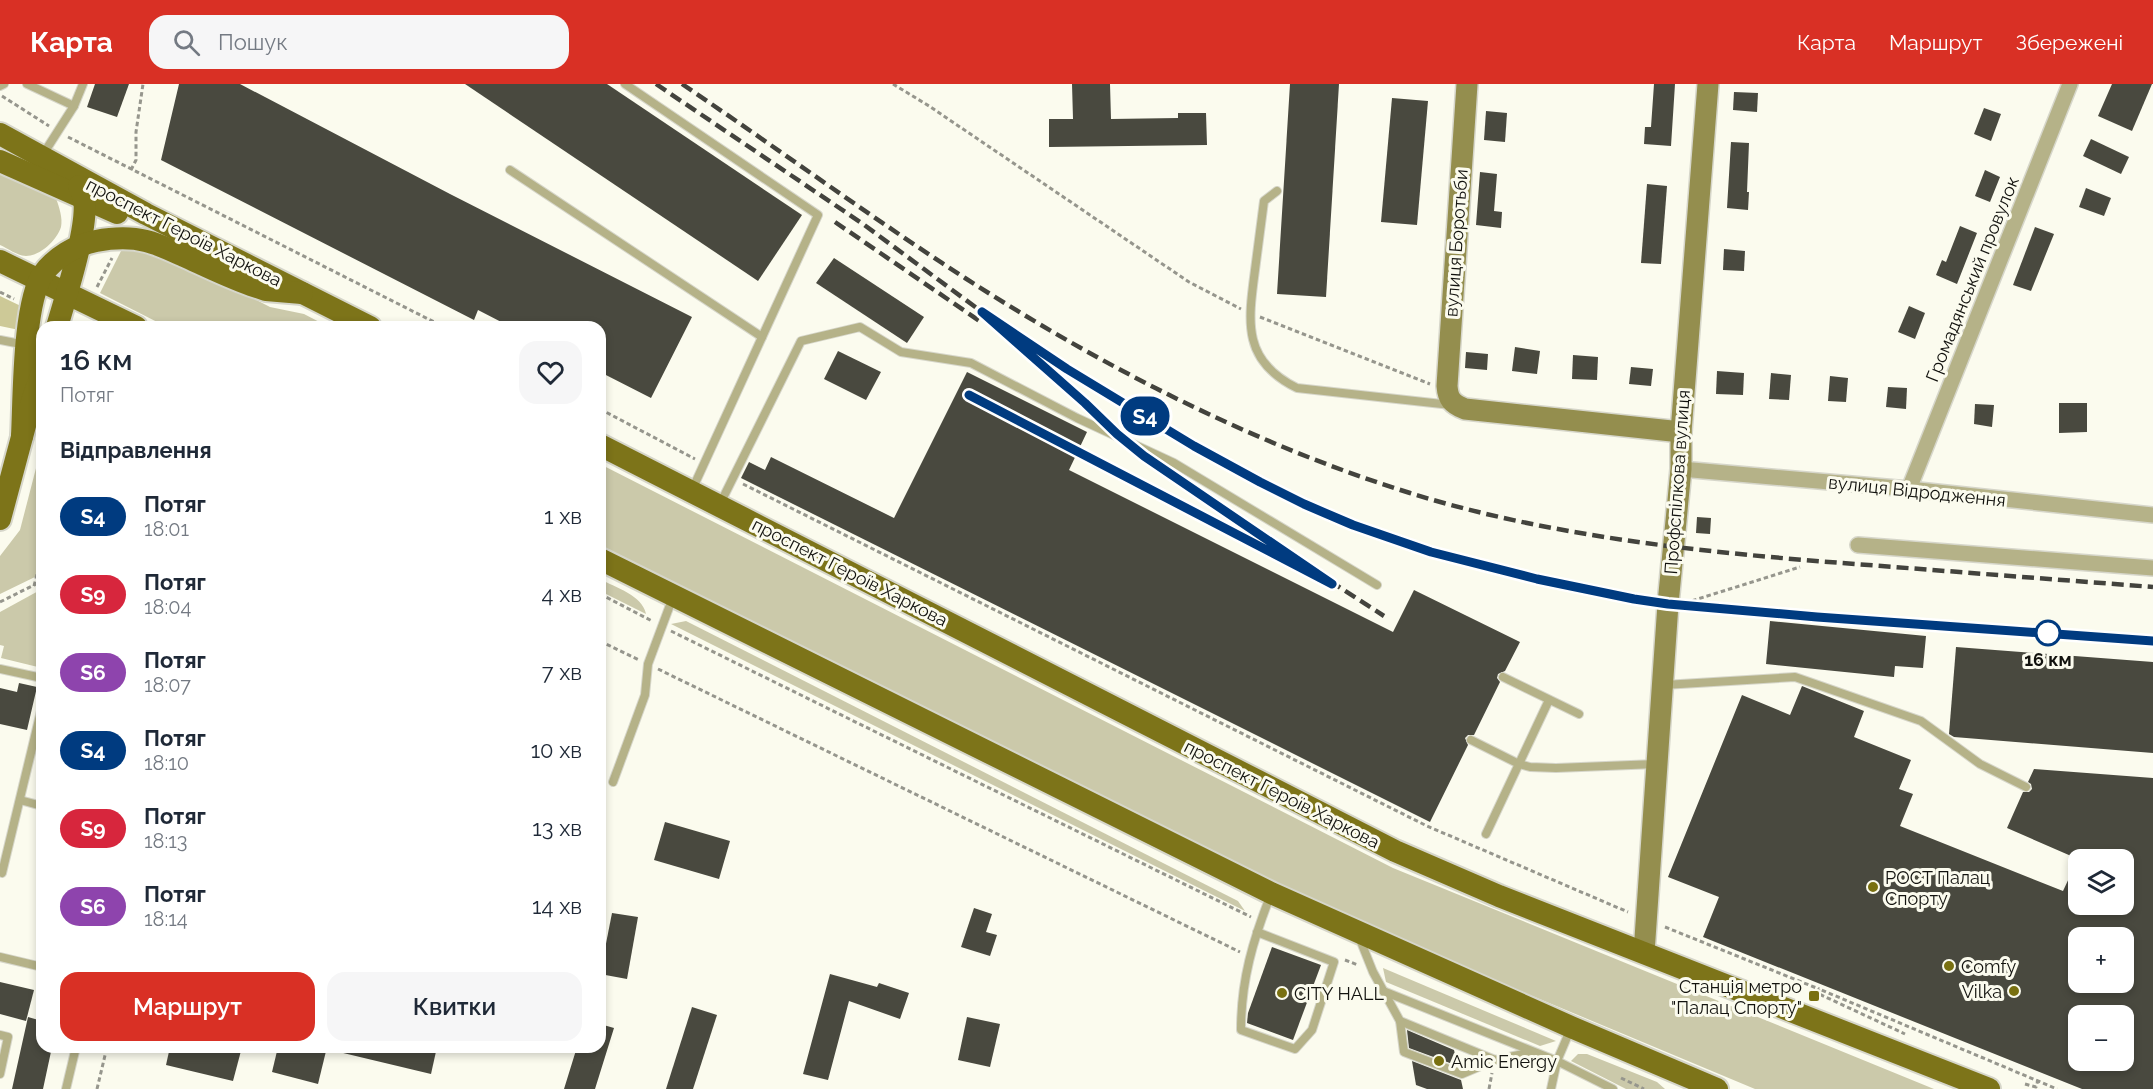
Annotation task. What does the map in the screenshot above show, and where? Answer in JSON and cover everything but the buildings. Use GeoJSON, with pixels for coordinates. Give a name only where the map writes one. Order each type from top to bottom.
{"type":"FeatureCollection","features":[{"type":"Feature","properties":{"kind":"main road"},"geometry":{"type":"LineString","coordinates":[[0,134],[41,157]]}},
{"type":"Feature","properties":{"kind":"main road","name":"проспект Героїв Харкова"},"geometry":{"type":"LineString","coordinates":[[41,157],[156,219],[358,321]]}},
{"type":"Feature","properties":{"kind":"main road"},"geometry":{"type":"LineString","coordinates":[[0,161],[123,215],[248,276],[302,293]]}},
{"type":"Feature","properties":{"kind":"main road"},"geometry":{"type":"LineString","coordinates":[[58,321],[75,248],[84,221],[77,196],[78,185],[63,169]]}},
{"type":"Feature","properties":{"kind":"main road"},"geometry":{"type":"LineString","coordinates":[[30,407],[34,354],[32,308],[39,280],[54,262],[75,248],[109,239],[139,239],[251,285],[267,290],[302,293]]}},
{"type":"Feature","properties":{"kind":"main road"},"geometry":{"type":"LineString","coordinates":[[0,261],[124,321]]}},
{"type":"Feature","properties":{"kind":"main road"},"geometry":{"type":"LineString","coordinates":[[53,321],[64,292]]}},
{"type":"Feature","properties":{"kind":"main road"},"geometry":{"type":"LineString","coordinates":[[22,436],[34,354]]}},
{"type":"Feature","properties":{"kind":"main road"},"geometry":{"type":"LineString","coordinates":[[0,519],[4,493],[36,390]]}},
{"type":"Feature","properties":{"kind":"main road"},"geometry":{"type":"LineString","coordinates":[[30,407],[36,396]]}},
{"type":"Feature","properties":{"kind":"main road","name":"проспект Героїв Харкова"},"geometry":{"type":"LineString","coordinates":[[606,447],[1395,851],[1498,896],[1989,1089]]}},
{"type":"Feature","properties":{"kind":"main road"},"geometry":{"type":"LineString","coordinates":[[606,562],[1060,790],[1271,893],[1571,1027],[1717,1089]]}},
{"type":"Feature","properties":{"kind":"street","name":"вулиця Боротьби"},"geometry":{"type":"LineString","coordinates":[[1451,398],[1467,84]]}},
{"type":"Feature","properties":{"kind":"street","name":"Профспілкова вулиця"},"geometry":{"type":"LineString","coordinates":[[1644,953],[1708,84]]}},
{"type":"Feature","properties":{"kind":"street","name":"Громадянський провулок"},"geometry":{"type":"LineString","coordinates":[[1909,489],[2070,84]]}},
{"type":"Feature","properties":{"kind":"street"},"geometry":{"type":"LineString","coordinates":[[1451,398],[1465,409],[1681,432]]}},
{"type":"Feature","properties":{"kind":"street","name":"вулиця Відродження"},"geometry":{"type":"LineString","coordinates":[[1681,469],[1909,489],[2153,515]]}},
{"type":"Feature","properties":{"kind":"street"},"geometry":{"type":"LineString","coordinates":[[1858,545],[2153,568]]}},
{"type":"Feature","properties":{"kind":"lane"},"geometry":{"type":"LineString","coordinates":[[0,86],[4,84]]}},
{"type":"Feature","properties":{"kind":"lane"},"geometry":{"type":"LineString","coordinates":[[27,84],[74,106]]}},
{"type":"Feature","properties":{"kind":"lane"},"geometry":{"type":"LineString","coordinates":[[41,157],[74,106],[83,84]]}},
{"type":"Feature","properties":{"kind":"lane"},"geometry":{"type":"LineString","coordinates":[[625,84],[818,215],[691,491]]}},
{"type":"Feature","properties":{"kind":"lane"},"geometry":{"type":"LineString","coordinates":[[510,170],[762,337]]}},
{"type":"Feature","properties":{"kind":"lane"},"geometry":{"type":"LineString","coordinates":[[1277,191],[1263,201],[1249,313],[1252,339],[1262,361],[1278,378],[1297,388],[1451,398]]}},
{"type":"Feature","properties":{"kind":"lane"},"geometry":{"type":"LineString","coordinates":[[719,505],[801,341],[860,327],[901,352],[971,363],[1077,418],[1174,463],[1377,585]]}},
{"type":"Feature","properties":{"kind":"lane"},"geometry":{"type":"LineString","coordinates":[[0,340],[34,354]]}},
{"type":"Feature","properties":{"kind":"lane"},"geometry":{"type":"LineString","coordinates":[[613,782],[645,695],[648,664],[673,595]]}},
{"type":"Feature","properties":{"kind":"lane"},"geometry":{"type":"LineString","coordinates":[[0,669],[36,677]]}},
{"type":"Feature","properties":{"kind":"lane"},"geometry":{"type":"LineString","coordinates":[[1503,677],[1579,714]]}},
{"type":"Feature","properties":{"kind":"lane"},"geometry":{"type":"LineString","coordinates":[[1662,686],[1795,677],[1921,721],[1980,764],[2026,787]]}},
{"type":"Feature","properties":{"kind":"lane"},"geometry":{"type":"LineString","coordinates":[[1486,834],[1549,700]]}},
{"type":"Feature","properties":{"kind":"lane"},"geometry":{"type":"LineString","coordinates":[[0,872],[2,873],[36,732]]}},
{"type":"Feature","properties":{"kind":"lane"},"geometry":{"type":"LineString","coordinates":[[1471,740],[1519,764],[1530,767],[1658,764]]}},
{"type":"Feature","properties":{"kind":"lane"},"geometry":{"type":"LineString","coordinates":[[20,800],[36,804]]}},
{"type":"Feature","properties":{"kind":"lane"},"geometry":{"type":"LineString","coordinates":[[1257,932],[1334,962],[1312,1030],[1295,1049],[1241,1030],[1241,1000],[1249,957],[1257,932],[1271,893]]}},
{"type":"Feature","properties":{"kind":"lane"},"geometry":{"type":"LineString","coordinates":[[1358,933],[1383,991],[1400,1021],[1404,1052],[1462,1074],[1495,1060],[1533,1052]]}},
{"type":"Feature","properties":{"kind":"lane"},"geometry":{"type":"LineString","coordinates":[[0,957],[36,966]]}},
{"type":"Feature","properties":{"kind":"lane"},"geometry":{"type":"LineString","coordinates":[[1383,991],[1557,1061],[1613,1089]]}},
{"type":"Feature","properties":{"kind":"lane"},"geometry":{"type":"LineString","coordinates":[[1400,1021],[1495,1060]]}},
{"type":"Feature","properties":{"kind":"lane"},"geometry":{"type":"LineString","coordinates":[[1551,1089],[1557,1061],[1571,1027]]}},
{"type":"Feature","properties":{"kind":"lane"},"geometry":{"type":"LineString","coordinates":[[0,1035],[8,1037],[0,1074]]}},
{"type":"Feature","properties":{"kind":"lane"},"geometry":{"type":"LineString","coordinates":[[66,1089],[75,1053]]}},
{"type":"Feature","properties":{"kind":"path"},"geometry":{"type":"LineString","coordinates":[[143,84],[136,132],[136,160],[131,170],[432,321]]}},
{"type":"Feature","properties":{"kind":"path"},"geometry":{"type":"LineString","coordinates":[[893,84],[1189,282],[1249,313],[1425,384],[1451,398]]}},
{"type":"Feature","properties":{"kind":"path"},"geometry":{"type":"LineString","coordinates":[[95,291],[113,256]]}},
{"type":"Feature","properties":{"kind":"path"},"geometry":{"type":"LineString","coordinates":[[0,292],[21,302]]}},
{"type":"Feature","properties":{"kind":"path"},"geometry":{"type":"LineString","coordinates":[[606,412],[704,464]]}},
{"type":"Feature","properties":{"kind":"path"},"geometry":{"type":"LineString","coordinates":[[733,478],[1427,826],[1817,993],[1915,1038]]}},
{"type":"Feature","properties":{"kind":"path"},"geometry":{"type":"LineString","coordinates":[[1680,605],[1800,567]]}},
{"type":"Feature","properties":{"kind":"path"},"geometry":{"type":"LineString","coordinates":[[0,603],[34,586],[36,578]]}},
{"type":"Feature","properties":{"kind":"path"},"geometry":{"type":"LineString","coordinates":[[606,597],[1261,922]]}},
{"type":"Feature","properties":{"kind":"path"},"geometry":{"type":"LineString","coordinates":[[606,644],[1249,957]]}},
{"type":"Feature","properties":{"kind":"path"},"geometry":{"type":"LineString","coordinates":[[1817,993],[1938,1039],[2057,1089]]}},
{"type":"Feature","properties":{"kind":"path"},"geometry":{"type":"LineString","coordinates":[[1936,1046],[1938,1039]]}},
{"type":"Feature","properties":{"kind":"path"},"geometry":{"type":"LineString","coordinates":[[97,1089],[106,1053]]}},
{"type":"Feature","properties":{"kind":"path"},"geometry":{"type":"LineString","coordinates":[[2025,1084],[2036,1087],[2038,1080]]}},
{"type":"Feature","properties":{"kind":"shaded area"},"geometry":{"type":"Polygon","coordinates":[[[0,172],[56,198],[61,216],[61,227],[52,242],[37,253],[23,256],[0,245],[0,172]]]}},
{"type":"Feature","properties":{"kind":"shaded area"},"geometry":{"type":"Polygon","coordinates":[[[123,247],[133,247],[196,269],[270,307],[304,314],[317,321],[155,321],[100,293],[123,247]]]}},
{"type":"Feature","properties":{"kind":"shaded area"},"geometry":{"type":"Polygon","coordinates":[[[0,296],[27,309],[24,331],[0,326],[0,296]]]}},
{"type":"Feature","properties":{"kind":"shaded area"},"geometry":{"type":"Polygon","coordinates":[[[606,467],[1393,868],[1934,1089],[1755,1089],[1372,929],[1228,861],[606,548],[606,467]]]}},
{"type":"Feature","properties":{"kind":"shaded area"},"geometry":{"type":"Polygon","coordinates":[[[36,468],[36,576],[0,594],[0,556],[20,530],[36,468]]]}},
{"type":"Feature","properties":{"kind":"shaded area"},"geometry":{"type":"Polygon","coordinates":[[[606,582],[634,597],[644,607],[646,614],[606,594],[606,582]]]}},
{"type":"Feature","properties":{"kind":"shaded area"},"geometry":{"type":"Polygon","coordinates":[[[36,592],[36,667],[1,658],[4,646],[0,645],[0,612],[36,592]]]}},
{"type":"Feature","properties":{"kind":"shaded area"},"geometry":{"type":"Polygon","coordinates":[[[686,621],[1238,901],[1245,911],[671,624],[686,621]]]}},
{"type":"Feature","properties":{"kind":"shaded area"},"geometry":{"type":"Polygon","coordinates":[[[1383,968],[1556,1041],[1540,1046],[1386,982],[1383,968]]]}},
{"type":"Feature","properties":{"kind":"shaded area"},"geometry":{"type":"Polygon","coordinates":[[[1578,1054],[1587,1054],[1657,1082],[1665,1089],[1626,1089],[1571,1061],[1578,1054]]]}},
{"type":"Feature","properties":{"kind":"railway"},"geometry":{"type":"LineString","coordinates":[[656,84],[863,224],[982,312],[1067,369],[1260,482],[1304,504],[1397,541],[1430,552],[1537,579],[1668,604],[2153,641]]}},
{"type":"Feature","properties":{"kind":"railway"},"geometry":{"type":"LineString","coordinates":[[682,84],[858,206],[1017,311],[1180,401],[1237,427],[1351,473],[1462,508],[1515,521],[1624,540],[1788,559],[2153,587]]}},
{"type":"Feature","properties":{"kind":"railway"},"geometry":{"type":"LineString","coordinates":[[835,222],[981,322]]}},
{"type":"Feature","properties":{"kind":"railway"},"geometry":{"type":"LineString","coordinates":[[1030,353],[1144,456],[1235,520],[1384,616]]}},
{"type":"Feature","properties":{"kind":"railway"},"geometry":{"type":"LineString","coordinates":[[1078,451],[1271,552]]}},
{"type":"Feature","properties":{"kind":"train","name":"S4"},"geometry":{"type":"LineString","coordinates":[[969,395],[1332,584],[1144,456],[982,312],[1122,403],[1260,482],[1353,525],[1431,552],[1537,579],[1668,604],[2153,641]]}},
{"type":"Feature","properties":{"kind":"place","name":"16 км"},"geometry":{"type":"Point","coordinates":[2048,633]}},
{"type":"Feature","properties":{"kind":"place","name":"РОСТ Палац Спорту"},"geometry":{"type":"Point","coordinates":[1873,887]}},
{"type":"Feature","properties":{"kind":"place","name":"Comfy"},"geometry":{"type":"Point","coordinates":[1949,966]}},
{"type":"Feature","properties":{"kind":"place","name":"Vilka"},"geometry":{"type":"Point","coordinates":[2014,991]}},
{"type":"Feature","properties":{"kind":"place","name":"CITY HALL"},"geometry":{"type":"Point","coordinates":[1282,993]}},
{"type":"Feature","properties":{"kind":"place","name":"Станція метро \"Палац Спорту\""},"geometry":{"type":"Point","coordinates":[1814,996]}},
{"type":"Feature","properties":{"kind":"place","name":"Amic Energy"},"geometry":{"type":"Point","coordinates":[1439,1061]}}]}
